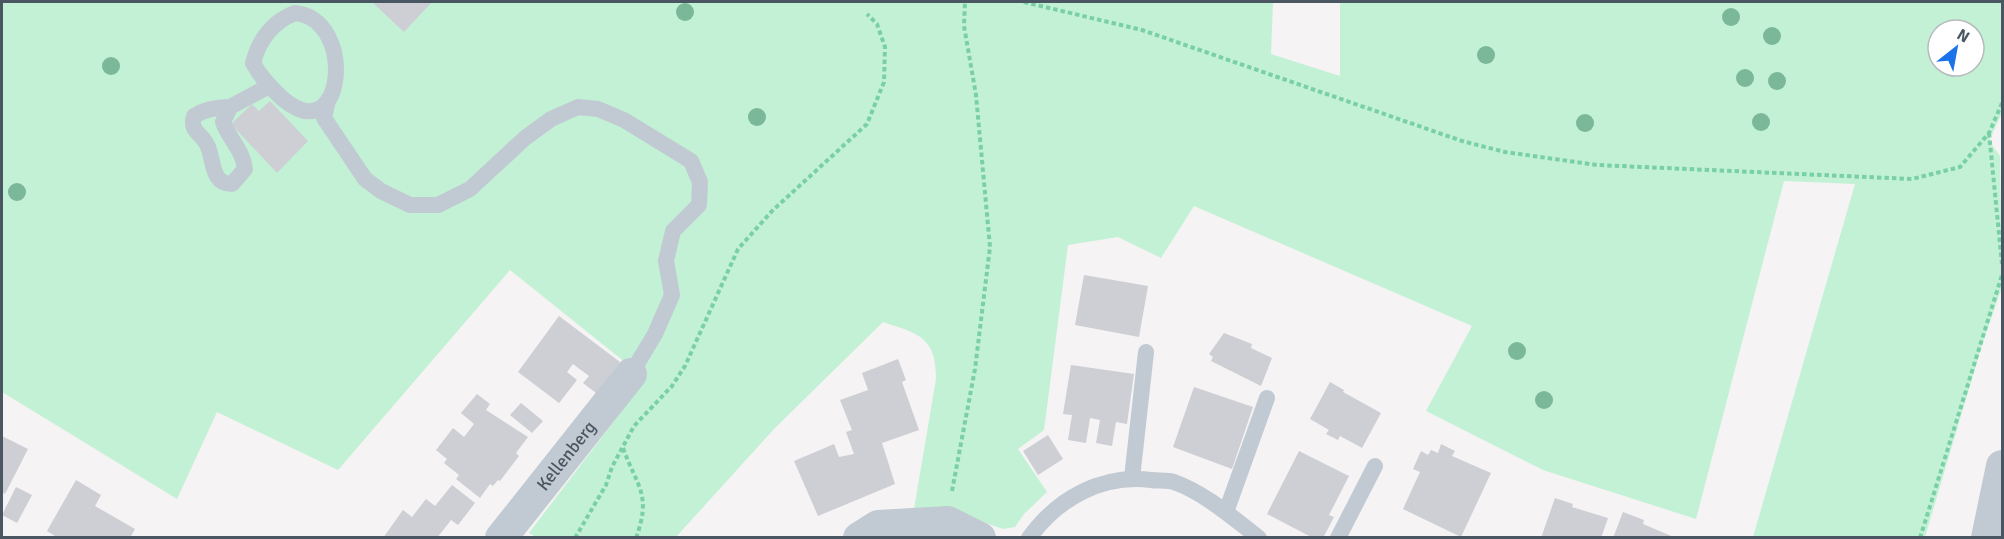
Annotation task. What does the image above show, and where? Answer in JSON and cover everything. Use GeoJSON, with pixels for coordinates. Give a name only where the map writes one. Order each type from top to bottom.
{"type":"FeatureCollection","features":[{"type":"Feature","properties":{"kind":"street","name":"Kellenberg"},"geometry":{"type":"LineString","coordinates":[[501,537],[631,374]]}},
{"type":"Feature","properties":{"kind":"street"},"geometry":{"type":"LineString","coordinates":[[1987,537],[2002,466]]}},
{"type":"Feature","properties":{"kind":"street"},"geometry":{"type":"LineString","coordinates":[[859,537],[878,526],[948,522],[980,537]]}},
{"type":"Feature","properties":{"kind":"lane"},"geometry":{"type":"LineString","coordinates":[[328,100],[318,111],[304,112],[292,106],[269,86],[253,63],[261,41],[282,18],[306,8],[320,24],[334,52],[337,66],[334,88],[328,100],[324,118],[365,179],[381,191],[410,205],[438,205],[470,189],[533,132],[551,119],[578,107],[598,109],[624,120],[691,161],[700,182],[699,205],[674,231],[666,261],[672,295],[655,334],[631,374]]}},
{"type":"Feature","properties":{"kind":"lane"},"geometry":{"type":"LineString","coordinates":[[230,107],[223,122],[243,159],[245,169],[232,184],[226,184],[211,167],[208,146],[193,130],[194,116],[201,111],[230,107],[269,86]]}},
{"type":"Feature","properties":{"kind":"lane"},"geometry":{"type":"LineString","coordinates":[[1132,478],[1146,352]]}},
{"type":"Feature","properties":{"kind":"lane"},"geometry":{"type":"LineString","coordinates":[[1226,512],[1267,398]]}},
{"type":"Feature","properties":{"kind":"lane"},"geometry":{"type":"LineString","coordinates":[[1338,537],[1375,466]]}},
{"type":"Feature","properties":{"kind":"lane"},"geometry":{"type":"LineString","coordinates":[[1029,537],[1044,516],[1091,486],[1132,478],[1174,482],[1226,512],[1259,537]]}},
{"type":"Feature","properties":{"kind":"path"},"geometry":{"type":"LineString","coordinates":[[948,522],[962,432],[975,369],[990,247],[976,95],[964,26],[965,2]]}},
{"type":"Feature","properties":{"kind":"path"},"geometry":{"type":"LineString","coordinates":[[1024,2],[1142,30],[1462,141],[1505,152],[1586,163],[1912,179],[1960,167],[1989,133],[2002,103]]}},
{"type":"Feature","properties":{"kind":"path"},"geometry":{"type":"LineString","coordinates":[[575,537],[606,485],[612,467],[634,426],[672,386],[685,366],[738,249],[772,212],[867,124],[884,82],[885,47],[877,24],[867,14]]}},
{"type":"Feature","properties":{"kind":"path"},"geometry":{"type":"LineString","coordinates":[[1989,133],[2002,264]]}},
{"type":"Feature","properties":{"kind":"path"},"geometry":{"type":"LineString","coordinates":[[1920,537],[2002,275]]}},
{"type":"Feature","properties":{"kind":"path"},"geometry":{"type":"LineString","coordinates":[[623,448],[644,494],[643,513],[636,537]]}},
{"type":"Feature","properties":{"kind":"green space"},"geometry":{"type":"Polygon","coordinates":[[[2,2],[1273,2],[1271,54],[1340,76],[1340,2],[2002,2],[2002,113],[1989,141],[2000,156],[2002,287],[1982,345],[1925,537],[1753,537],[1855,184],[1784,181],[1696,519],[1543,470],[1426,411],[1472,326],[1194,206],[1161,258],[1118,237],[1068,245],[1044,430],[1018,449],[1047,492],[1024,514],[1015,527],[1003,529],[965,516],[914,509],[936,379],[935,365],[933,354],[923,339],[916,334],[883,322],[775,428],[676,537],[536,537],[529,533],[646,379],[510,270],[338,470],[217,412],[177,499],[2,392],[2,2]]]}},
{"type":"Feature","properties":{"kind":"building"},"geometry":{"type":"Polygon","coordinates":[[[372,2],[432,2],[404,32],[372,2]]]}},
{"type":"Feature","properties":{"kind":"building"},"geometry":{"type":"Polygon","coordinates":[[[270,101],[308,141],[277,173],[231,124],[252,104],[259,111],[270,101]]]}},
{"type":"Feature","properties":{"kind":"building"},"geometry":{"type":"Polygon","coordinates":[[[1084,275],[1148,286],[1139,337],[1075,325],[1084,275]]]}},
{"type":"Feature","properties":{"kind":"building"},"geometry":{"type":"Polygon","coordinates":[[[559,316],[620,362],[596,393],[583,383],[589,376],[573,364],[567,372],[577,380],[559,403],[518,372],[559,316]]]}},
{"type":"Feature","properties":{"kind":"building"},"geometry":{"type":"Polygon","coordinates":[[[1224,333],[1252,344],[1251,348],[1272,358],[1261,386],[1211,361],[1213,357],[1209,354],[1224,333]]]}},
{"type":"Feature","properties":{"kind":"building"},"geometry":{"type":"Polygon","coordinates":[[[898,359],[906,380],[902,382],[919,430],[882,443],[895,484],[818,516],[794,461],[834,444],[839,457],[854,454],[846,432],[852,430],[840,400],[868,390],[862,373],[898,359]]]}},
{"type":"Feature","properties":{"kind":"building"},"geometry":{"type":"Polygon","coordinates":[[[1071,365],[1134,374],[1127,424],[1116,422],[1112,446],[1096,443],[1100,420],[1090,418],[1086,443],[1068,440],[1072,415],[1063,414],[1071,365]]]}},
{"type":"Feature","properties":{"kind":"building"},"geometry":{"type":"Polygon","coordinates":[[[1330,382],[1381,413],[1362,448],[1340,436],[1338,440],[1326,434],[1329,430],[1310,419],[1330,382]]]}},
{"type":"Feature","properties":{"kind":"building"},"geometry":{"type":"Polygon","coordinates":[[[1194,387],[1253,407],[1232,469],[1173,447],[1194,387]]]}},
{"type":"Feature","properties":{"kind":"building"},"geometry":{"type":"Polygon","coordinates":[[[477,394],[490,404],[486,410],[528,437],[516,453],[519,456],[500,481],[498,480],[493,486],[490,484],[480,498],[456,479],[459,475],[444,463],[447,459],[436,450],[453,428],[464,437],[474,424],[461,413],[477,394]]]}},
{"type":"Feature","properties":{"kind":"building"},"geometry":{"type":"Polygon","coordinates":[[[521,403],[543,421],[532,433],[510,415],[521,403]]]}},
{"type":"Feature","properties":{"kind":"building"},"geometry":{"type":"Polygon","coordinates":[[[1048,435],[1063,459],[1038,475],[1023,451],[1048,435]]]}},
{"type":"Feature","properties":{"kind":"building"},"geometry":{"type":"Polygon","coordinates":[[[2,436],[28,449],[5,494],[2,492],[2,436]]]}},
{"type":"Feature","properties":{"kind":"building"},"geometry":{"type":"Polygon","coordinates":[[[1441,444],[1455,451],[1452,456],[1491,473],[1461,537],[1403,509],[1420,472],[1413,469],[1421,451],[1428,455],[1431,450],[1438,453],[1441,444]]]}},
{"type":"Feature","properties":{"kind":"building"},"geometry":{"type":"Polygon","coordinates":[[[1299,451],[1349,476],[1329,515],[1334,517],[1323,538],[1313,538],[1267,514],[1299,451]]]}},
{"type":"Feature","properties":{"kind":"building"},"geometry":{"type":"Polygon","coordinates":[[[76,480],[101,495],[95,506],[135,529],[130,538],[58,538],[47,531],[76,480]]]}},
{"type":"Feature","properties":{"kind":"building"},"geometry":{"type":"Polygon","coordinates":[[[452,485],[475,503],[458,525],[451,520],[437,538],[383,538],[403,510],[412,517],[426,499],[435,506],[452,485]]]}},
{"type":"Feature","properties":{"kind":"building"},"geometry":{"type":"Polygon","coordinates":[[[16,487],[32,495],[17,523],[2,515],[16,487]]]}},
{"type":"Feature","properties":{"kind":"building"},"geometry":{"type":"Polygon","coordinates":[[[1555,498],[1573,504],[1572,507],[1608,518],[1601,538],[1541,538],[1555,498]]]}},
{"type":"Feature","properties":{"kind":"building"},"geometry":{"type":"Polygon","coordinates":[[[1623,512],[1644,520],[1643,524],[1676,538],[1613,538],[1623,512]]]}}]}
